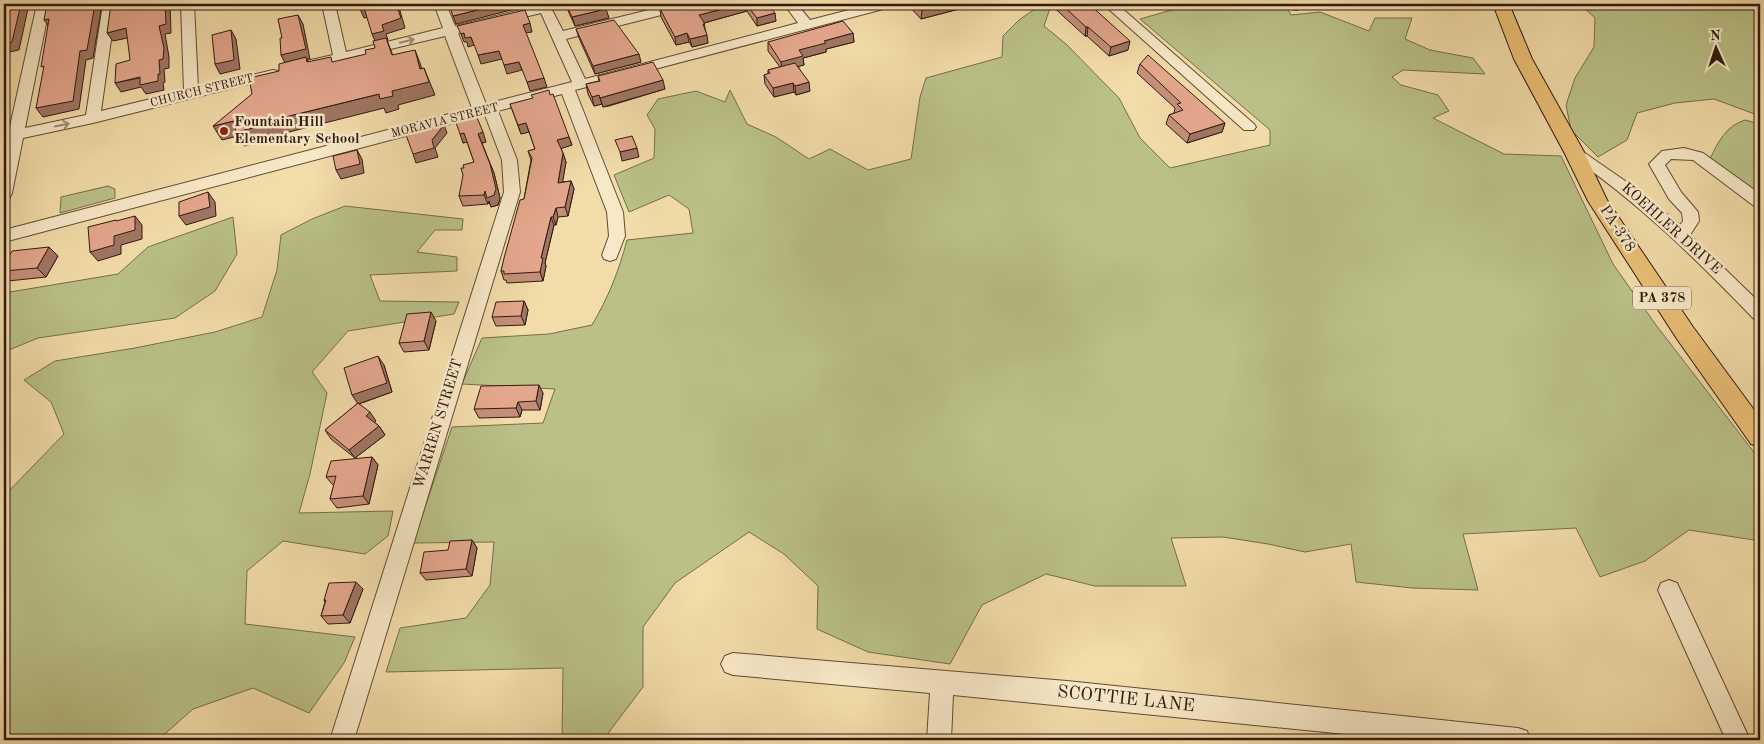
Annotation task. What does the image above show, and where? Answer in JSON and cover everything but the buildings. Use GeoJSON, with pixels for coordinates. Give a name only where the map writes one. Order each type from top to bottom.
{"type":"FeatureCollection","features":[{"type":"Feature","properties":{"kind":"main road","name":"PA-378"},"geometry":{"type":"LineString","coordinates":[[1498,5],[1523,59],[1574,152],[1598,201],[1685,333],[1760,437]]}},
{"type":"Feature","properties":{"kind":"street"},"geometry":{"type":"LineString","coordinates":[[4,193],[9,136],[43,4]]}},
{"type":"Feature","properties":{"kind":"street"},"geometry":{"type":"LineString","coordinates":[[93,118],[109,4]]}},
{"type":"Feature","properties":{"kind":"street"},"geometry":{"type":"LineString","coordinates":[[187,4],[192,94]]}},
{"type":"Feature","properties":{"kind":"street"},"geometry":{"type":"LineString","coordinates":[[328,4],[340,57]]}},
{"type":"Feature","properties":{"kind":"street","name":"WARREN STREET"},"geometry":{"type":"LineString","coordinates":[[342,740],[512,192],[512,172],[509,154],[486,110],[440,4]]}},
{"type":"Feature","properties":{"kind":"street"},"geometry":{"type":"LineString","coordinates":[[557,37],[688,4]]}},
{"type":"Feature","properties":{"kind":"street"},"geometry":{"type":"LineString","coordinates":[[790,4],[807,25]]}},
{"type":"Feature","properties":{"kind":"street","name":"MORAVIA STREET"},"geometry":{"type":"LineString","coordinates":[[4,236],[886,4]]}},
{"type":"Feature","properties":{"kind":"street"},"geometry":{"type":"LineString","coordinates":[[1109,4],[1249,127]]}},
{"type":"Feature","properties":{"kind":"street"},"geometry":{"type":"LineString","coordinates":[[544,6],[557,37],[615,212],[617,236],[610,255]]}},
{"type":"Feature","properties":{"kind":"street","name":"CHURCH STREET"},"geometry":{"type":"LineString","coordinates":[[9,136],[192,94],[544,6]]}},
{"type":"Feature","properties":{"kind":"street","name":"KOEHLER DRIVE"},"geometry":{"type":"LineString","coordinates":[[1574,152],[1612,176],[1682,234],[1760,314]]}},
{"type":"Feature","properties":{"kind":"street"},"geometry":{"type":"LineString","coordinates":[[1682,234],[1691,221],[1690,212],[1675,195],[1657,164],[1667,154],[1684,153],[1698,156],[1760,202]]}},
{"type":"Feature","properties":{"kind":"street"},"geometry":{"type":"LineString","coordinates":[[1669,590],[1738,740]]}},
{"type":"Feature","properties":{"kind":"street","name":"SCOTTIE LANE"},"geometry":{"type":"LineString","coordinates":[[733,664],[1067,693],[1518,740]]}},
{"type":"Feature","properties":{"kind":"street"},"geometry":{"type":"LineString","coordinates":[[939,740],[942,682]]}},
{"type":"Feature","properties":{"kind":"green space"},"geometry":{"type":"Polygon","coordinates":[[[1042,4],[1051,5],[1044,26],[1066,44],[1119,98],[1140,138],[1170,168],[1270,145],[1270,130],[1140,19],[1193,4],[1285,4],[1291,15],[1320,12],[1369,31],[1375,18],[1412,18],[1405,39],[1430,50],[1473,58],[1485,74],[1403,70],[1392,77],[1401,85],[1438,95],[1449,111],[1433,118],[1504,154],[1561,156],[1613,264],[1656,325],[1760,460],[1760,545],[1754,540],[1689,530],[1645,561],[1600,577],[1576,528],[1463,534],[1478,590],[1412,588],[1356,582],[1351,544],[1305,552],[1223,537],[1171,538],[1186,586],[1095,586],[1046,574],[982,605],[950,664],[868,652],[817,629],[818,586],[784,554],[749,532],[675,583],[643,627],[643,687],[603,740],[562,740],[563,668],[386,672],[400,628],[466,618],[490,585],[494,542],[413,543],[452,427],[543,423],[555,389],[462,384],[482,338],[549,334],[592,325],[612,284],[627,240],[693,233],[689,209],[669,195],[629,212],[614,175],[654,158],[655,129],[647,115],[658,99],[696,91],[725,102],[730,90],[747,124],[776,137],[809,159],[830,149],[868,170],[911,159],[920,97],[926,78],[1002,57],[1003,36],[1019,20],[1042,4]]]}},
{"type":"Feature","properties":{"kind":"green space"},"geometry":{"type":"Polygon","coordinates":[[[1580,4],[1760,4],[1760,116],[1714,99],[1675,103],[1637,113],[1627,140],[1598,157],[1571,130],[1566,105],[1575,78],[1594,47],[1595,18],[1580,4]]]}},
{"type":"Feature","properties":{"kind":"green space"},"geometry":{"type":"Polygon","coordinates":[[[1745,120],[1760,124],[1760,195],[1710,159],[1728,130],[1745,120]]]}},
{"type":"Feature","properties":{"kind":"green space"},"geometry":{"type":"Polygon","coordinates":[[[108,186],[115,189],[115,198],[60,213],[61,197],[108,186]]]}},
{"type":"Feature","properties":{"kind":"green space"},"geometry":{"type":"Polygon","coordinates":[[[345,206],[463,219],[462,230],[435,230],[417,252],[457,257],[457,271],[370,275],[380,301],[459,302],[454,314],[348,331],[312,372],[327,393],[310,474],[299,513],[393,511],[388,536],[365,554],[283,541],[247,571],[245,624],[355,637],[344,663],[309,713],[253,688],[193,709],[158,740],[4,740],[4,496],[64,434],[51,402],[24,380],[55,361],[215,332],[262,317],[277,270],[281,235],[312,219],[345,206]]]}},
{"type":"Feature","properties":{"kind":"green space"},"geometry":{"type":"Polygon","coordinates":[[[233,217],[237,254],[215,291],[175,318],[38,338],[4,352],[4,293],[118,274],[148,247],[233,217]]]}},
{"type":"Feature","properties":{"kind":"place","name":"Fountain Hill Elementary School"},"geometry":{"type":"Point","coordinates":[224,131]}}]}
